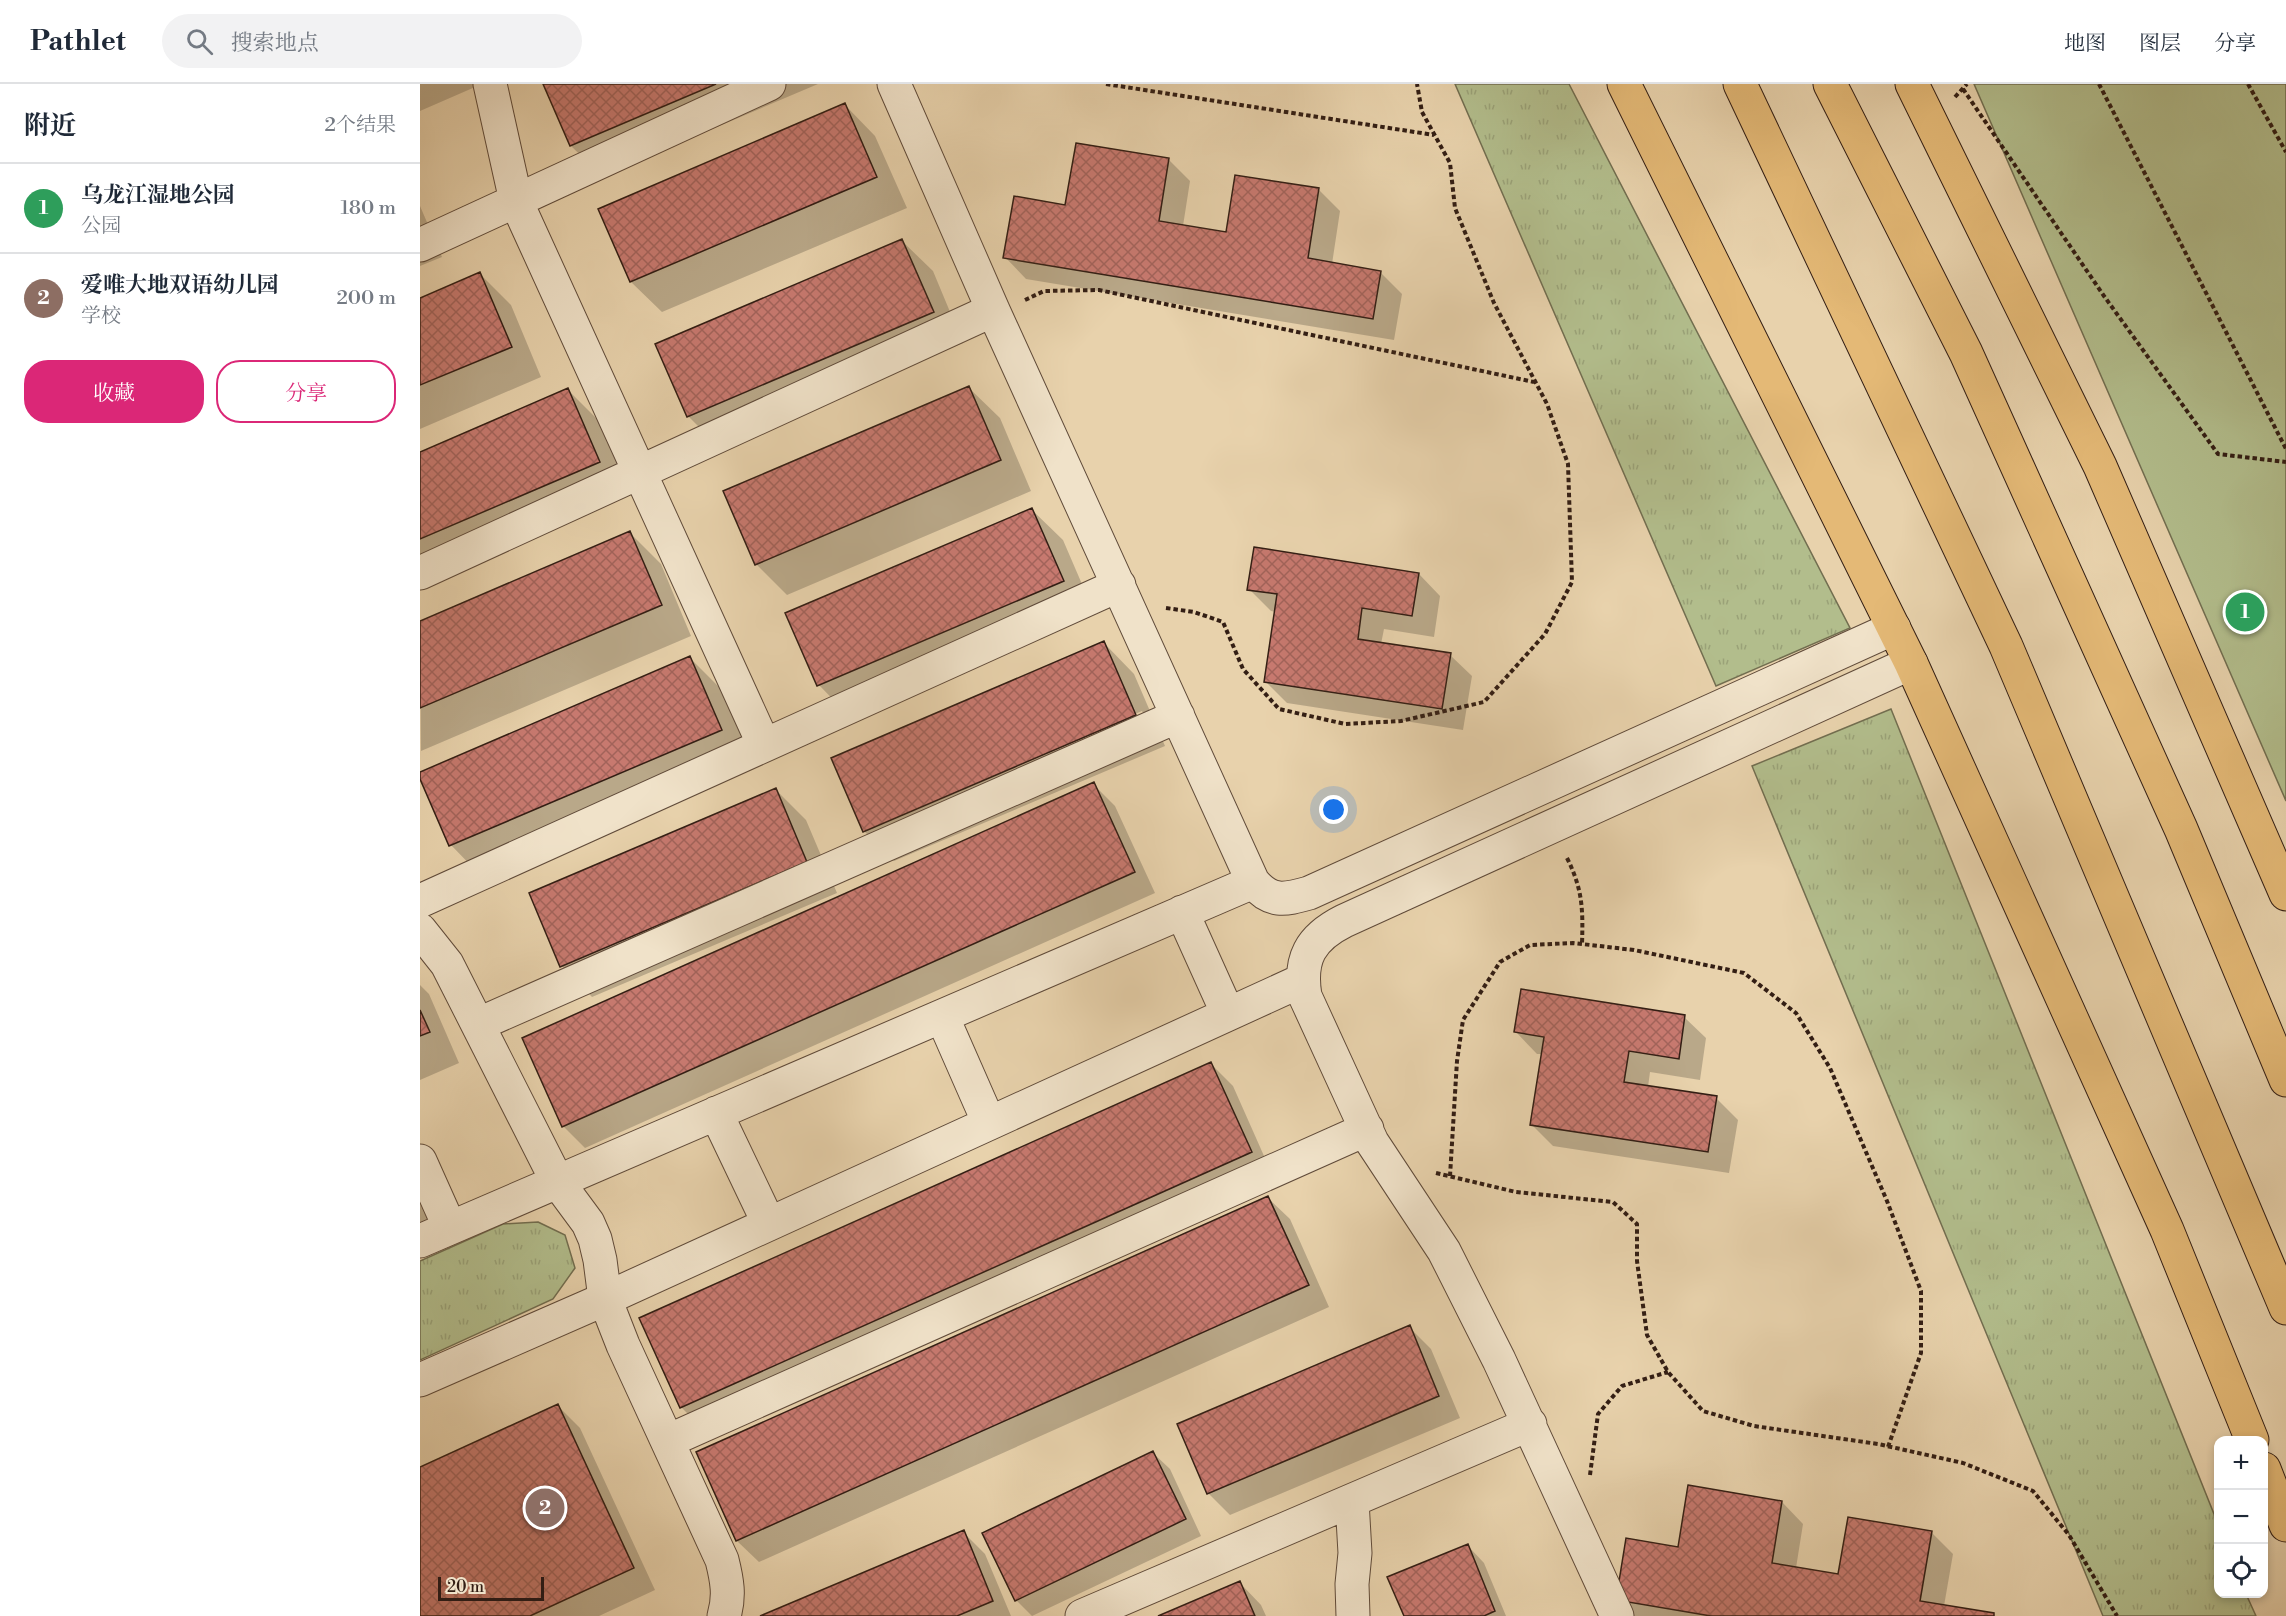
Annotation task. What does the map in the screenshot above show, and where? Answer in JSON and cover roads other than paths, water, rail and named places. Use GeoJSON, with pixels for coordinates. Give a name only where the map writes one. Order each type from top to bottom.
{"type":"FeatureCollection","features":[{"type":"Feature","properties":{"kind":"main road"},"geometry":{"type":"LineString","coordinates":[[1624,84],[1911,663],[2167,1230],[2250,1436]]}},
{"type":"Feature","properties":{"kind":"main road"},"geometry":{"type":"LineString","coordinates":[[1740,84],[2006,646],[2286,1308]]}},
{"type":"Feature","properties":{"kind":"main road"},"geometry":{"type":"LineString","coordinates":[[1830,84],[1966,353],[2181,829],[2286,1080]]}},
{"type":"Feature","properties":{"kind":"main road"},"geometry":{"type":"LineString","coordinates":[[1912,84],[2100,466],[2286,894]]}},
{"type":"Feature","properties":{"kind":"main road"},"geometry":{"type":"LineString","coordinates":[[2268,1479],[2286,1525]]}},
{"type":"Feature","properties":{"kind":"street"},"geometry":{"type":"LineString","coordinates":[[489,84],[516,201],[764,745]]}},
{"type":"Feature","properties":{"kind":"street"},"geometry":{"type":"LineString","coordinates":[[420,245],[770,84]]}},
{"type":"Feature","properties":{"kind":"street"},"geometry":{"type":"LineString","coordinates":[[894,84],[993,310],[1253,882],[1262,893],[1276,899],[1290,899],[1309,893],[1894,628]]}},
{"type":"Feature","properties":{"kind":"street"},"geometry":{"type":"LineString","coordinates":[[420,573],[993,310]]}},
{"type":"Feature","properties":{"kind":"street"},"geometry":{"type":"LineString","coordinates":[[420,901],[764,745],[1123,593]]}},
{"type":"Feature","properties":{"kind":"street"},"geometry":{"type":"LineString","coordinates":[[1617,1616],[1530,1424],[1444,1251],[1372,1142],[1305,996],[1303,980],[1305,959],[1313,944],[1326,930],[1911,663]]}},
{"type":"Feature","properties":{"kind":"street"},"geometry":{"type":"LineString","coordinates":[[479,1024],[1178,716]]}},
{"type":"Feature","properties":{"kind":"street"},"geometry":{"type":"LineString","coordinates":[[420,1241],[1253,882]]}},
{"type":"Feature","properties":{"kind":"street"},"geometry":{"type":"LineString","coordinates":[[1182,912],[1228,1014]]}},
{"type":"Feature","properties":{"kind":"street"},"geometry":{"type":"LineString","coordinates":[[420,930],[447,964],[557,1181],[588,1223],[595,1239],[604,1276],[605,1299],[623,1345],[722,1560],[728,1581],[728,1602],[724,1616]]}},
{"type":"Feature","properties":{"kind":"street"},"geometry":{"type":"LineString","coordinates":[[420,1380],[605,1299],[1303,980]]}},
{"type":"Feature","properties":{"kind":"street"},"geometry":{"type":"LineString","coordinates":[[942,1016],[989,1124]]}},
{"type":"Feature","properties":{"kind":"street"},"geometry":{"type":"LineString","coordinates":[[716,1113],[770,1224]]}},
{"type":"Feature","properties":{"kind":"street"},"geometry":{"type":"LineString","coordinates":[[668,1441],[1367,1129]]}},
{"type":"Feature","properties":{"kind":"street"},"geometry":{"type":"LineString","coordinates":[[420,1161],[450,1228]]}},
{"type":"Feature","properties":{"kind":"street"},"geometry":{"type":"LineString","coordinates":[[1082,1616],[1530,1424]]}},
{"type":"Feature","properties":{"kind":"street"},"geometry":{"type":"LineString","coordinates":[[1352,1501],[1355,1553],[1352,1584],[1353,1616]]}},
{"type":"Feature","properties":{"kind":"place","name":"乌龙江湿地公园"},"geometry":{"type":"Point","coordinates":[2245,612]}},
{"type":"Feature","properties":{"kind":"place","name":"爱唯大地双语幼儿园"},"geometry":{"type":"Point","coordinates":[545,1508]}}]}
